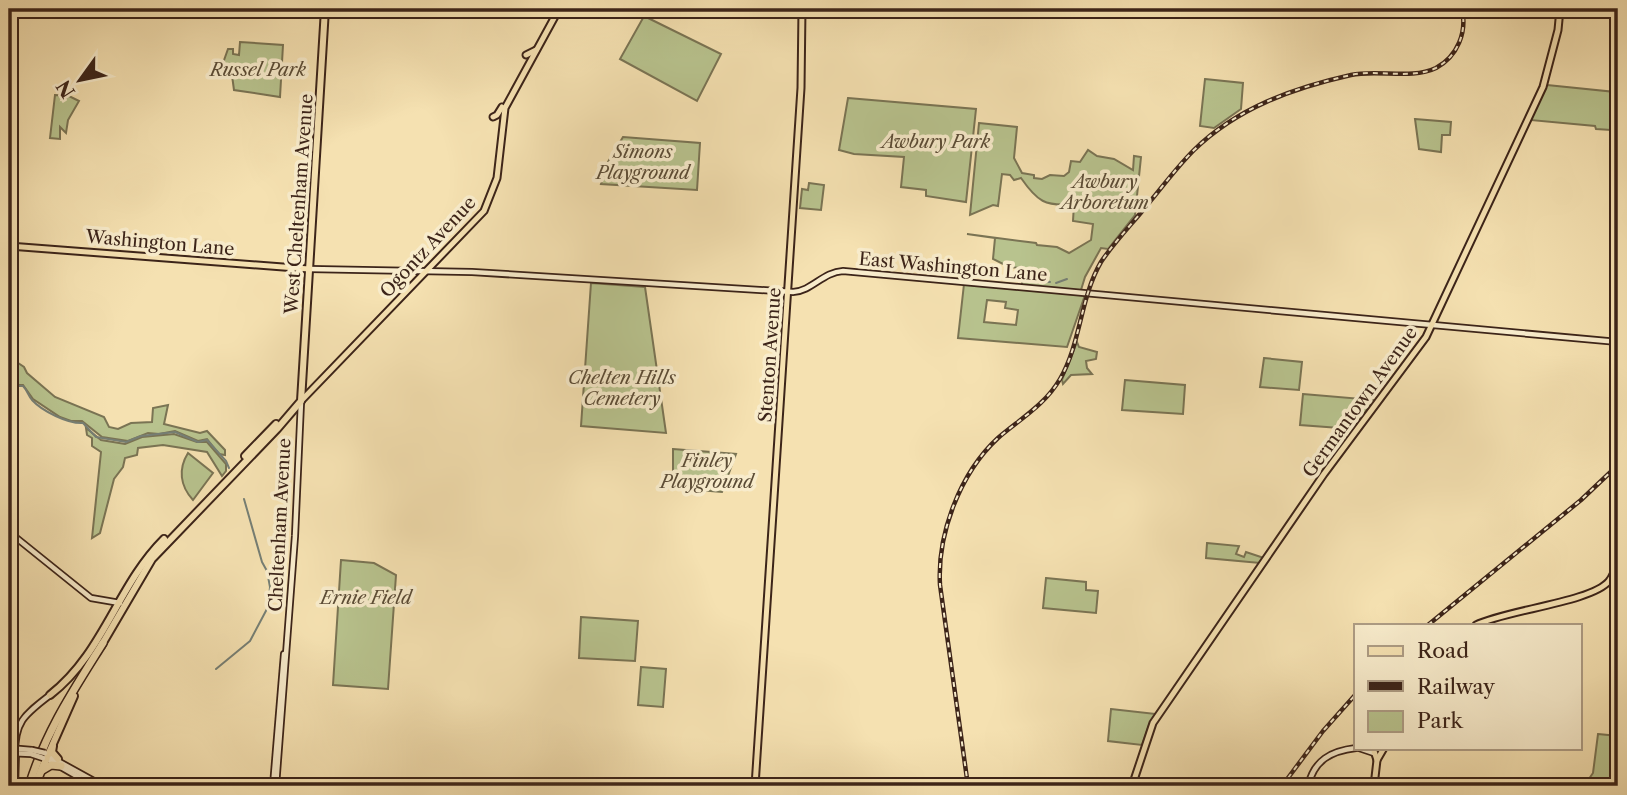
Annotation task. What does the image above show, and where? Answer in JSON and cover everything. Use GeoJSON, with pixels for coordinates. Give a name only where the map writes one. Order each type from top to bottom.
{"type":"FeatureCollection","features":[{"type":"Feature","properties":{"kind":"highway","name":"West Cheltenham Avenue"},"geometry":{"type":"LineString","coordinates":[[301,401],[325,9]]}},
{"type":"Feature","properties":{"kind":"highway"},"geometry":{"type":"LineString","coordinates":[[302,386],[305,390],[312,390]]}},
{"type":"Feature","properties":{"kind":"highway","name":"Ogontz Avenue"},"geometry":{"type":"LineString","coordinates":[[122,603],[148,556],[301,401]]}},
{"type":"Feature","properties":{"kind":"highway"},"geometry":{"type":"LineString","coordinates":[[35,786],[45,756],[73,697],[122,603]]}},
{"type":"Feature","properties":{"kind":"highway"},"geometry":{"type":"LineString","coordinates":[[50,695],[69,680],[122,603]]}},
{"type":"Feature","properties":{"kind":"highway"},"geometry":{"type":"LineString","coordinates":[[27,786],[58,713],[103,643]]}},
{"type":"Feature","properties":{"kind":"highway"},"geometry":{"type":"LineString","coordinates":[[27,786],[46,729],[88,650]]}},
{"type":"Feature","properties":{"kind":"highway"},"geometry":{"type":"LineString","coordinates":[[40,772],[59,763],[52,750],[54,741]]}},
{"type":"Feature","properties":{"kind":"highway"},"geometry":{"type":"LineString","coordinates":[[11,752],[15,769],[14,786]]}},
{"type":"Feature","properties":{"kind":"main road","name":"Ogontz Avenue"},"geometry":{"type":"LineString","coordinates":[[301,401],[477,219],[490,200],[498,175],[502,121],[507,103],[559,9]]}},
{"type":"Feature","properties":{"kind":"main road","name":"Stenton Avenue"},"geometry":{"type":"LineString","coordinates":[[755,786],[803,65],[802,9]]}},
{"type":"Feature","properties":{"kind":"main road","name":"Germantown Avenue"},"geometry":{"type":"LineString","coordinates":[[1132,786],[1155,721],[1328,469],[1432,326],[1543,87],[1560,9]]}},
{"type":"Feature","properties":{"kind":"main road"},"geometry":{"type":"LineString","coordinates":[[526,55],[536,50]]}},
{"type":"Feature","properties":{"kind":"main road"},"geometry":{"type":"LineString","coordinates":[[493,117],[507,103]]}},
{"type":"Feature","properties":{"kind":"main road","name":"Washington Lane"},"geometry":{"type":"LineString","coordinates":[[9,246],[309,269]]}},
{"type":"Feature","properties":{"kind":"main road"},"geometry":{"type":"LineString","coordinates":[[45,257],[45,252],[50,249]]}},
{"type":"Feature","properties":{"kind":"main road","name":"East Washington Lane"},"geometry":{"type":"LineString","coordinates":[[309,269],[472,272],[788,292],[804,290],[829,274],[843,271],[1618,342]]}},
{"type":"Feature","properties":{"kind":"main road","name":"Cheltenham Avenue"},"geometry":{"type":"LineString","coordinates":[[274,786],[295,536],[301,401]]}},
{"type":"Feature","properties":{"kind":"main road"},"geometry":{"type":"LineString","coordinates":[[9,533],[91,598],[122,603]]}},
{"type":"Feature","properties":{"kind":"main road"},"geometry":{"type":"LineString","coordinates":[[1478,624],[1599,590],[1613,574],[1618,545]]}},
{"type":"Feature","properties":{"kind":"main road"},"geometry":{"type":"LineString","coordinates":[[88,650],[86,656],[50,695],[20,721],[11,752],[31,752],[45,756],[103,786]]}},
{"type":"Feature","properties":{"kind":"main road"},"geometry":{"type":"LineString","coordinates":[[1308,786],[1314,769],[1325,758],[1338,751],[1354,748]]}},
{"type":"Feature","properties":{"kind":"main road"},"geometry":{"type":"LineString","coordinates":[[1374,786],[1378,750]]}},
{"type":"Feature","properties":{"kind":"main road"},"geometry":{"type":"LineString","coordinates":[[59,763],[94,786]]}},
{"type":"Feature","properties":{"kind":"main road"},"geometry":{"type":"LineString","coordinates":[[649,786],[694,786]]}},
{"type":"Feature","properties":{"kind":"green space"},"geometry":{"type":"Polygon","coordinates":[[[646,17],[721,54],[697,101],[620,59],[646,17]]]}},
{"type":"Feature","properties":{"kind":"green space","name":"Russel Park"},"geometry":{"type":"Polygon","coordinates":[[[240,42],[283,45],[280,97],[234,90],[231,68],[223,63],[228,49],[233,49],[233,54],[239,55],[240,42]]]}},
{"type":"Feature","properties":{"kind":"green space"},"geometry":{"type":"Polygon","coordinates":[[[1205,79],[1243,83],[1241,109],[1214,128],[1200,126],[1205,79]]]}},
{"type":"Feature","properties":{"kind":"green space"},"geometry":{"type":"Polygon","coordinates":[[[1547,85],[1615,92],[1611,130],[1530,120],[1547,85]]]}},
{"type":"Feature","properties":{"kind":"green space"},"geometry":{"type":"Polygon","coordinates":[[[55,95],[69,96],[79,101],[68,120],[66,133],[60,127],[60,139],[50,138],[55,95]]]}},
{"type":"Feature","properties":{"kind":"green space","name":"Awbury Park"},"geometry":{"type":"Polygon","coordinates":[[[848,98],[976,109],[966,202],[926,196],[926,190],[901,187],[904,157],[854,154],[839,150],[848,98]]]}},
{"type":"Feature","properties":{"kind":"green space"},"geometry":{"type":"Polygon","coordinates":[[[1415,119],[1451,122],[1450,135],[1442,135],[1441,152],[1419,149],[1415,119]]]}},
{"type":"Feature","properties":{"kind":"green space","name":"Awbury Arboretum"},"geometry":{"type":"Polygon","coordinates":[[[979,123],[1017,127],[1014,158],[1022,173],[1034,175],[1034,178],[1064,176],[1069,172],[1071,161],[1080,162],[1088,150],[1097,156],[1114,159],[1133,170],[1134,156],[1141,157],[1135,215],[1108,249],[1101,248],[1085,277],[1081,290],[1085,295],[1067,347],[958,338],[964,284],[1022,289],[1020,268],[1009,267],[993,259],[995,238],[967,234],[1036,243],[1057,247],[1069,253],[1091,240],[1093,224],[1073,221],[1074,204],[1043,201],[1021,178],[1014,180],[1010,175],[1002,174],[998,206],[993,205],[970,215],[979,123]],[[987,300],[984,322],[1016,325],[1018,310],[1005,308],[1006,302],[987,300]]]}},
{"type":"Feature","properties":{"kind":"green space","name":"Simons Playground"},"geometry":{"type":"Polygon","coordinates":[[[623,137],[700,143],[697,190],[601,184],[608,162],[623,137]]]}},
{"type":"Feature","properties":{"kind":"green space"},"geometry":{"type":"Polygon","coordinates":[[[809,183],[824,185],[821,210],[800,208],[802,189],[808,190],[809,183]]]}},
{"type":"Feature","properties":{"kind":"green space","name":"Chelten Hills Cemetery"},"geometry":{"type":"Polygon","coordinates":[[[591,283],[645,287],[666,433],[581,426],[591,283]]]}},
{"type":"Feature","properties":{"kind":"green space"},"geometry":{"type":"Polygon","coordinates":[[[1077,342],[1079,347],[1097,352],[1096,359],[1086,361],[1092,374],[1071,375],[1063,384],[1062,380],[1077,342]]]}},
{"type":"Feature","properties":{"kind":"green space"},"geometry":{"type":"Polygon","coordinates":[[[9,357],[24,367],[27,373],[55,397],[104,417],[109,427],[118,429],[131,423],[152,422],[153,408],[168,405],[164,424],[200,433],[207,431],[225,450],[225,455],[219,454],[207,439],[198,441],[175,431],[148,433],[128,441],[102,437],[82,421],[60,417],[33,399],[23,385],[19,385],[9,376],[9,357]]]}},
{"type":"Feature","properties":{"kind":"green space"},"geometry":{"type":"Polygon","coordinates":[[[1264,358],[1302,362],[1299,390],[1260,387],[1264,358]]]}},
{"type":"Feature","properties":{"kind":"green space"},"geometry":{"type":"Polygon","coordinates":[[[1125,380],[1185,385],[1183,414],[1122,410],[1125,380]]]}},
{"type":"Feature","properties":{"kind":"green space"},"geometry":{"type":"Polygon","coordinates":[[[1303,394],[1374,400],[1353,429],[1300,425],[1303,394]]]}},
{"type":"Feature","properties":{"kind":"green space"},"geometry":{"type":"Polygon","coordinates":[[[86,428],[101,440],[125,444],[142,437],[174,434],[197,442],[207,442],[226,464],[226,471],[222,476],[207,452],[163,445],[138,448],[137,455],[125,458],[123,467],[114,479],[100,533],[92,538],[101,452],[92,446],[92,438],[87,435],[86,428]]]}},
{"type":"Feature","properties":{"kind":"green space","name":"Finley Playground"},"geometry":{"type":"Polygon","coordinates":[[[673,449],[736,454],[722,492],[673,488],[673,449]]]}},
{"type":"Feature","properties":{"kind":"green space"},"geometry":{"type":"Polygon","coordinates":[[[188,453],[213,473],[193,500],[185,489],[182,477],[188,453]]]}},
{"type":"Feature","properties":{"kind":"green space"},"geometry":{"type":"Polygon","coordinates":[[[1207,543],[1239,546],[1236,554],[1244,557],[1246,552],[1264,558],[1260,563],[1206,558],[1207,543]]]}},
{"type":"Feature","properties":{"kind":"green space","name":"Ernie Field"},"geometry":{"type":"Polygon","coordinates":[[[341,560],[374,563],[396,575],[388,689],[333,685],[341,560]]]}},
{"type":"Feature","properties":{"kind":"green space"},"geometry":{"type":"Polygon","coordinates":[[[1046,578],[1086,582],[1086,590],[1098,591],[1096,613],[1043,608],[1046,578]]]}},
{"type":"Feature","properties":{"kind":"green space"},"geometry":{"type":"Polygon","coordinates":[[[581,617],[638,621],[635,661],[579,658],[581,617]]]}},
{"type":"Feature","properties":{"kind":"green space"},"geometry":{"type":"Polygon","coordinates":[[[641,667],[666,669],[663,707],[638,705],[641,667]]]}},
{"type":"Feature","properties":{"kind":"green space"},"geometry":{"type":"Polygon","coordinates":[[[1111,709],[1156,714],[1142,745],[1108,741],[1111,709]]]}},
{"type":"Feature","properties":{"kind":"green space"},"geometry":{"type":"Polygon","coordinates":[[[1598,734],[1618,736],[1618,786],[1584,786],[1593,773],[1598,734]]]}},
{"type":"Feature","properties":{"kind":"waterway"},"geometry":{"type":"LineString","coordinates":[[1056,283],[1067,279]]}},
{"type":"Feature","properties":{"kind":"waterway"},"geometry":{"type":"LineString","coordinates":[[1027,280],[1050,282]]}},
{"type":"Feature","properties":{"kind":"waterway"},"geometry":{"type":"LineString","coordinates":[[9,378],[18,386],[23,386],[32,400],[42,408],[63,419],[83,423],[96,437],[126,442],[141,436],[175,432],[198,442],[207,440],[229,468]]}},
{"type":"Feature","properties":{"kind":"waterway"},"geometry":{"type":"LineString","coordinates":[[216,669],[250,641],[268,607],[270,587],[267,571],[244,499]]}},
{"type":"Feature","properties":{"kind":"railway"},"geometry":{"type":"LineString","coordinates":[[968,786],[940,585],[942,545],[947,525],[962,486],[984,452],[1040,404],[1060,379],[1101,262],[1188,156],[1229,122],[1287,93],[1329,80],[1361,73],[1405,74],[1436,68],[1450,57],[1459,43],[1463,26],[1462,9]]}},
{"type":"Feature","properties":{"kind":"railway"},"geometry":{"type":"LineString","coordinates":[[1429,624],[1581,500],[1618,465]]}},
{"type":"Feature","properties":{"kind":"railway"},"geometry":{"type":"LineString","coordinates":[[1282,786],[1323,731],[1354,696]]}}]}
